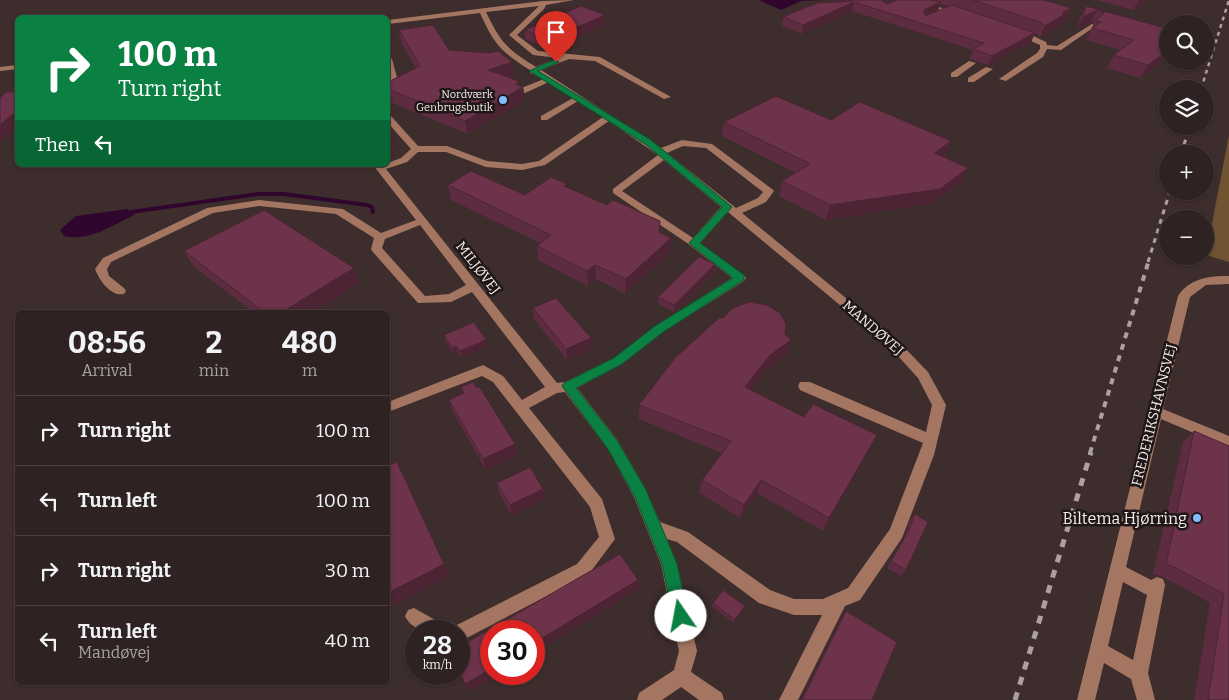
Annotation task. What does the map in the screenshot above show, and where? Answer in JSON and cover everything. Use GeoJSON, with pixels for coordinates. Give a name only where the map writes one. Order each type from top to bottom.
{"type":"FeatureCollection","features":[{"type":"Feature","properties":{"kind":"street"},"geometry":{"type":"LineString","coordinates":[[390,22],[571,0]]}},
{"type":"Feature","properties":{"kind":"street"},"geometry":{"type":"LineString","coordinates":[[902,1],[948,10],[965,16]]}},
{"type":"Feature","properties":{"kind":"street"},"geometry":{"type":"LineString","coordinates":[[543,3],[542,8],[513,35],[536,53],[597,60],[667,97]]}},
{"type":"Feature","properties":{"kind":"street"},"geometry":{"type":"LineString","coordinates":[[932,18],[948,10]]}},
{"type":"Feature","properties":{"kind":"street","name":"MANDØVEJ"},"geometry":{"type":"LineString","coordinates":[[482,11],[492,32],[507,52],[532,71],[578,98],[662,154],[892,342],[922,375],[940,405],[927,456],[896,533],[854,594],[839,601],[823,607],[794,607],[765,597],[682,537],[654,527]]}},
{"type":"Feature","properties":{"kind":"street"},"geometry":{"type":"LineString","coordinates":[[1008,29],[1032,37],[1043,44],[1044,47],[1058,48],[1094,25]]}},
{"type":"Feature","properties":{"kind":"street"},"geometry":{"type":"LineString","coordinates":[[1003,79],[1040,55],[1044,47]]}},
{"type":"Feature","properties":{"kind":"street"},"geometry":{"type":"LineString","coordinates":[[532,71],[568,57]]}},
{"type":"Feature","properties":{"kind":"street"},"geometry":{"type":"LineString","coordinates":[[954,75],[972,63]]}},
{"type":"Feature","properties":{"kind":"street"},"geometry":{"type":"LineString","coordinates":[[390,66],[395,85],[390,87]]}},
{"type":"Feature","properties":{"kind":"street"},"geometry":{"type":"LineString","coordinates":[[0,69],[15,67]]}},
{"type":"Feature","properties":{"kind":"street"},"geometry":{"type":"LineString","coordinates":[[971,80],[989,69]]}},
{"type":"Feature","properties":{"kind":"street"},"geometry":{"type":"LineString","coordinates":[[522,91],[548,80]]}},
{"type":"Feature","properties":{"kind":"street"},"geometry":{"type":"LineString","coordinates":[[544,118],[578,98]]}},
{"type":"Feature","properties":{"kind":"street"},"geometry":{"type":"LineString","coordinates":[[390,164],[404,160],[416,149],[447,149],[486,164],[522,167],[542,163],[609,118]]}},
{"type":"Feature","properties":{"kind":"street"},"geometry":{"type":"LineString","coordinates":[[390,120],[416,149]]}},
{"type":"Feature","properties":{"kind":"street"},"geometry":{"type":"LineString","coordinates":[[520,407],[618,361],[659,329],[740,278],[694,243],[616,191],[662,154],[682,143],[709,146],[769,191],[762,200],[731,210],[694,243]]}},
{"type":"Feature","properties":{"kind":"street","name":"MILJØVEJ"},"geometry":{"type":"LineString","coordinates":[[380,167],[474,286],[561,388]]}},
{"type":"Feature","properties":{"kind":"street"},"geometry":{"type":"LineString","coordinates":[[120,291],[104,278],[101,269],[106,260],[211,210],[259,203],[339,211],[380,237]]}},
{"type":"Feature","properties":{"kind":"street"},"geometry":{"type":"LineString","coordinates":[[422,220],[380,237],[376,249],[422,300],[451,298],[474,286]]}},
{"type":"Feature","properties":{"kind":"street","name":"FREDERIKSHAVNSVEJ"},"geometry":{"type":"LineString","coordinates":[[1086,700],[1184,296],[1194,284],[1208,280],[1229,280]]}},
{"type":"Feature","properties":{"kind":"street"},"geometry":{"type":"LineString","coordinates":[[390,406],[483,370],[498,379],[597,504],[607,539],[582,569],[470,627]]}},
{"type":"Feature","properties":{"kind":"street"},"geometry":{"type":"LineString","coordinates":[[804,386],[931,440]]}},
{"type":"Feature","properties":{"kind":"street"},"geometry":{"type":"LineString","coordinates":[[561,388],[613,446],[641,494],[669,564],[688,651],[681,676],[646,700]]}},
{"type":"Feature","properties":{"kind":"street"},"geometry":{"type":"LineString","coordinates":[[1155,410],[1229,442]]}},
{"type":"Feature","properties":{"kind":"street"},"geometry":{"type":"LineString","coordinates":[[1116,570],[1156,588],[1139,673],[1146,700]]}},
{"type":"Feature","properties":{"kind":"street"},"geometry":{"type":"LineString","coordinates":[[788,700],[839,601]]}},
{"type":"Feature","properties":{"kind":"street"},"geometry":{"type":"LineString","coordinates":[[414,616],[420,620]]}},
{"type":"Feature","properties":{"kind":"street"},"geometry":{"type":"LineString","coordinates":[[1098,650],[1139,673]]}},
{"type":"Feature","properties":{"kind":"street"},"geometry":{"type":"LineString","coordinates":[[681,676],[715,700]]}},
{"type":"Feature","properties":{"kind":"shaded area"},"geometry":{"type":"Polygon","coordinates":[[[758,0],[824,0],[801,1],[781,10],[758,0]]]}},
{"type":"Feature","properties":{"kind":"shaded area"},"geometry":{"type":"Polygon","coordinates":[[[1229,135],[1229,262],[1214,257],[1214,213],[1229,135]]]}},
{"type":"Feature","properties":{"kind":"shaded area"},"geometry":{"type":"Polygon","coordinates":[[[127,209],[134,215],[91,235],[82,237],[64,236],[60,230],[76,216],[127,209]]]}},
{"type":"Feature","properties":{"kind":"building"},"geometry":{"type":"Polygon","coordinates":[[[848,0],[883,0],[888,4],[897,0],[931,0],[941,2],[924,10],[925,16],[952,5],[1035,33],[992,56],[973,49],[984,43],[854,2],[803,25],[783,17],[817,3],[852,1],[848,0]]]}},
{"type":"Feature","properties":{"kind":"building"},"geometry":{"type":"Polygon","coordinates":[[[973,0],[1044,0],[1071,8],[1062,13],[1065,14],[1045,26],[1040,22],[973,0]]]}},
{"type":"Feature","properties":{"kind":"building"},"geometry":{"type":"Polygon","coordinates":[[[581,6],[605,15],[548,40],[525,30],[581,6]]]}},
{"type":"Feature","properties":{"kind":"building"},"geometry":{"type":"Polygon","coordinates":[[[1086,6],[1159,26],[1159,57],[1148,65],[1114,55],[1134,40],[1092,28],[1101,22],[1095,21],[1105,12],[1097,10],[1083,17],[1086,6]]]}},
{"type":"Feature","properties":{"kind":"building"},"geometry":{"type":"Polygon","coordinates":[[[433,25],[449,50],[489,53],[498,51],[512,62],[488,70],[516,80],[519,82],[516,84],[523,87],[465,121],[390,90],[390,81],[420,66],[399,30],[433,25]]]}},
{"type":"Feature","properties":{"kind":"building"},"geometry":{"type":"Polygon","coordinates":[[[6,92],[15,92],[15,112],[0,125],[0,98],[6,92]]]}},
{"type":"Feature","properties":{"kind":"building"},"geometry":{"type":"Polygon","coordinates":[[[776,96],[831,120],[860,102],[951,141],[935,153],[968,168],[940,189],[830,205],[782,181],[810,164],[724,122],[776,96]]]}},
{"type":"Feature","properties":{"kind":"building"},"geometry":{"type":"Polygon","coordinates":[[[471,171],[525,195],[551,177],[567,184],[564,186],[607,205],[613,200],[660,221],[659,232],[671,238],[626,279],[595,265],[587,271],[537,246],[551,235],[448,185],[471,171]]]}},
{"type":"Feature","properties":{"kind":"building"},"geometry":{"type":"Polygon","coordinates":[[[264,210],[354,268],[285,310],[261,310],[184,251],[264,210]]]}},
{"type":"Feature","properties":{"kind":"building"},"geometry":{"type":"Polygon","coordinates":[[[699,257],[715,264],[674,305],[658,297],[699,257]]]}},
{"type":"Feature","properties":{"kind":"building"},"geometry":{"type":"Polygon","coordinates":[[[556,298],[591,338],[566,349],[533,308],[556,298]]]}},
{"type":"Feature","properties":{"kind":"building"},"geometry":{"type":"Polygon","coordinates":[[[749,302],[767,305],[780,313],[786,324],[785,334],[791,340],[770,355],[745,387],[804,417],[813,404],[877,435],[829,518],[761,480],[744,505],[702,480],[731,441],[639,405],[675,358],[719,318],[723,318],[733,308],[749,302]]]}},
{"type":"Feature","properties":{"kind":"building"},"geometry":{"type":"Polygon","coordinates":[[[474,322],[486,340],[460,351],[456,346],[452,348],[444,335],[474,322]]]}},
{"type":"Feature","properties":{"kind":"building"},"geometry":{"type":"Polygon","coordinates":[[[473,382],[477,388],[479,386],[515,444],[483,459],[449,400],[464,393],[461,387],[473,382]]]}},
{"type":"Feature","properties":{"kind":"building","name":"Biltema Hjørring"},"geometry":{"type":"Polygon","coordinates":[[[1194,431],[1229,446],[1229,700],[1208,700],[1224,594],[1166,564],[1194,431]]]}},
{"type":"Feature","properties":{"kind":"building"},"geometry":{"type":"Polygon","coordinates":[[[397,462],[444,564],[390,592],[390,465],[397,462]]]}},
{"type":"Feature","properties":{"kind":"building"},"geometry":{"type":"Polygon","coordinates":[[[530,467],[543,489],[510,505],[497,483],[530,467]]]}},
{"type":"Feature","properties":{"kind":"building"},"geometry":{"type":"Polygon","coordinates":[[[915,514],[928,522],[906,570],[891,561],[908,532],[915,514]]]}},
{"type":"Feature","properties":{"kind":"building"},"geometry":{"type":"Polygon","coordinates":[[[620,554],[638,580],[545,636],[545,620],[506,620],[620,554]]]}},
{"type":"Feature","properties":{"kind":"building"},"geometry":{"type":"Polygon","coordinates":[[[723,590],[745,606],[735,620],[713,603],[723,590]]]}},
{"type":"Feature","properties":{"kind":"building"},"geometry":{"type":"Polygon","coordinates":[[[846,611],[897,642],[872,700],[802,700],[846,611]]]}},
{"type":"Feature","properties":{"kind":"building"},"geometry":{"type":"Polygon","coordinates":[[[480,635],[480,675],[470,681],[470,641],[480,635]]]}},
{"type":"Feature","properties":{"kind":"waterway"},"geometry":{"type":"LineString","coordinates":[[131,212],[258,194],[284,194],[367,205],[372,207],[373,212]]}},
{"type":"Feature","properties":{"kind":"railway"},"geometry":{"type":"LineString","coordinates":[[1204,80],[1229,0]]}},
{"type":"Feature","properties":{"kind":"railway"},"geometry":{"type":"LineString","coordinates":[[1184,145],[1187,135]]}},
{"type":"Feature","properties":{"kind":"railway"},"geometry":{"type":"LineString","coordinates":[[1148,262],[1167,200]]}},
{"type":"Feature","properties":{"kind":"railway"},"geometry":{"type":"LineString","coordinates":[[1090,453],[1149,260]]}},
{"type":"Feature","properties":{"kind":"railway"},"geometry":{"type":"LineString","coordinates":[[1015,700],[1091,452]]}},
{"type":"Feature","properties":{"kind":"place","name":"Nordværk Genbrugsbutik"},"geometry":{"type":"Point","coordinates":[503,100]}},
{"type":"Feature","properties":{"kind":"place","name":"Biltema Hjørring"},"geometry":{"type":"Point","coordinates":[1197,518]}},
{"type":"Feature","properties":{"kind":"route"},"geometry":{"type":"LineString","coordinates":[[556,62],[532,71],[648,142],[727,207],[694,243],[740,278],[659,329],[618,361],[568,386],[613,446],[641,494],[669,564],[681,616]]}}]}
